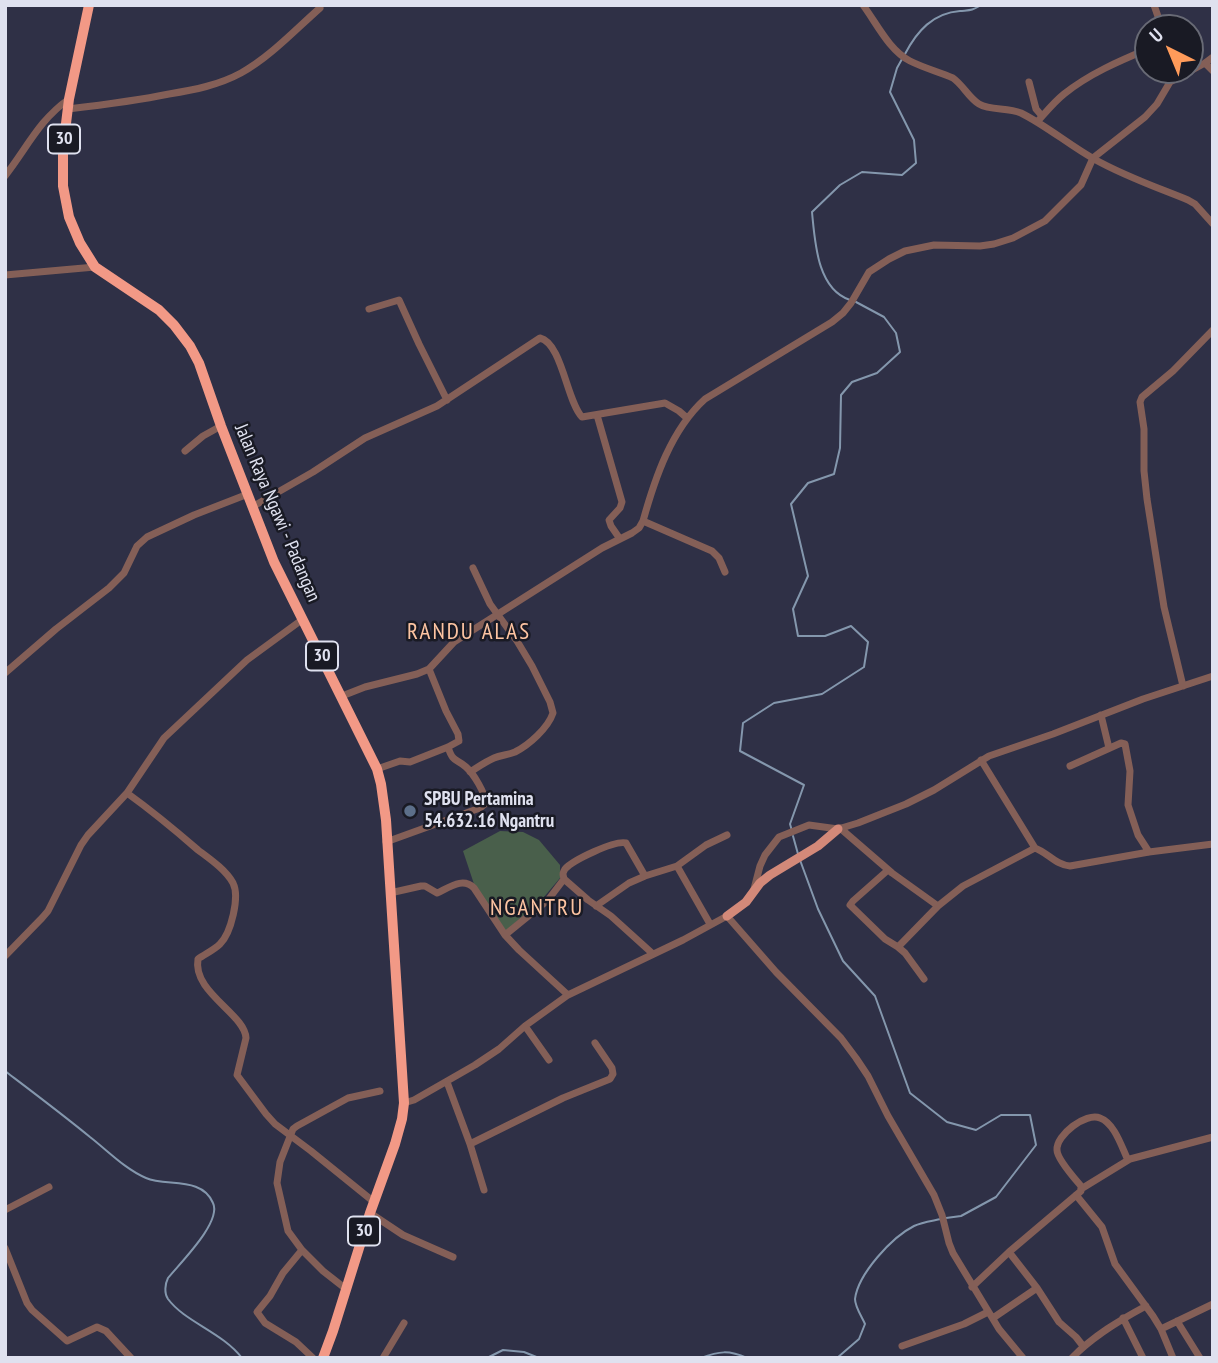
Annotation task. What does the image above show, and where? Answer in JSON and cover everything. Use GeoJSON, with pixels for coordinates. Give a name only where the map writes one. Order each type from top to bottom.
{"type":"FeatureCollection","features":[{"type":"Feature","properties":{"kind":"highway","name":"Jalan Raya Ngawi - Padangan"},"geometry":{"type":"LineString","coordinates":[[89,5],[68,104],[63,162],[65,203],[69,218],[80,243],[96,267],[159,310],[190,346],[199,363],[274,562],[377,769],[384,801],[404,1103],[394,1144],[323,1358]]}},
{"type":"Feature","properties":{"kind":"main road"},"geometry":{"type":"LineString","coordinates":[[727,916],[746,902],[760,883],[818,846],[839,829]]}},
{"type":"Feature","properties":{"kind":"street"},"geometry":{"type":"LineString","coordinates":[[863,5],[899,54],[909,61],[953,78],[976,103],[1006,108],[1039,119],[1093,158],[1195,204],[1213,224]]}},
{"type":"Feature","properties":{"kind":"street"},"geometry":{"type":"LineString","coordinates":[[5,176],[54,110],[68,104],[131,102],[223,82],[262,59],[320,8]]}},
{"type":"Feature","properties":{"kind":"street"},"geometry":{"type":"LineString","coordinates":[[1039,119],[1078,84],[1134,55]]}},
{"type":"Feature","properties":{"kind":"street"},"geometry":{"type":"LineString","coordinates":[[342,696],[429,668],[454,642],[602,548],[639,528],[667,452],[687,418],[705,399],[832,322],[851,303],[869,272],[889,259],[905,251],[934,245],[994,244],[1045,221],[1081,185],[1093,158],[1145,117],[1157,104],[1170,82],[1213,57]]}},
{"type":"Feature","properties":{"kind":"street"},"geometry":{"type":"LineString","coordinates":[[1205,63],[1213,71]]}},
{"type":"Feature","properties":{"kind":"street"},"geometry":{"type":"LineString","coordinates":[[1029,82],[1039,119]]}},
{"type":"Feature","properties":{"kind":"street"},"geometry":{"type":"LineString","coordinates":[[5,275],[96,267]]}},
{"type":"Feature","properties":{"kind":"street"},"geometry":{"type":"LineString","coordinates":[[369,309],[399,300],[447,400]]}},
{"type":"Feature","properties":{"kind":"street"},"geometry":{"type":"LineString","coordinates":[[1183,686],[1164,607],[1153,540],[1144,471],[1144,429],[1140,402],[1142,397],[1181,364],[1213,330]]}},
{"type":"Feature","properties":{"kind":"street"},"geometry":{"type":"LineString","coordinates":[[252,507],[365,438],[419,416],[447,400],[528,345],[543,338],[551,346],[561,366],[582,417],[665,403],[687,418]]}},
{"type":"Feature","properties":{"kind":"street"},"geometry":{"type":"LineString","coordinates":[[597,415],[622,502],[609,520],[620,539]]}},
{"type":"Feature","properties":{"kind":"street"},"geometry":{"type":"LineString","coordinates":[[186,451],[203,436],[221,426]]}},
{"type":"Feature","properties":{"kind":"street"},"geometry":{"type":"LineString","coordinates":[[5,673],[124,573],[137,546],[147,537],[248,494]]}},
{"type":"Feature","properties":{"kind":"street"},"geometry":{"type":"LineString","coordinates":[[643,521],[712,551],[719,558],[725,572]]}},
{"type":"Feature","properties":{"kind":"street"},"geometry":{"type":"LineString","coordinates":[[470,772],[483,763],[513,753],[537,734],[553,716],[550,702],[535,673],[481,587],[473,568]]}},
{"type":"Feature","properties":{"kind":"street"},"geometry":{"type":"LineString","coordinates":[[5,956],[42,918],[81,845],[127,793],[157,746],[247,660],[303,619]]}},
{"type":"Feature","properties":{"kind":"street"},"geometry":{"type":"LineString","coordinates":[[377,769],[400,761],[410,762],[457,743],[459,737],[429,668]]}},
{"type":"Feature","properties":{"kind":"street"},"geometry":{"type":"LineString","coordinates":[[753,891],[765,855],[779,837],[814,825],[839,829],[858,823],[919,798],[948,783],[981,760],[1006,749],[1213,676]]}},
{"type":"Feature","properties":{"kind":"street"},"geometry":{"type":"LineString","coordinates":[[1101,716],[1109,748]]}},
{"type":"Feature","properties":{"kind":"street"},"geometry":{"type":"LineString","coordinates":[[1070,765],[1121,743],[1126,745],[1130,771],[1128,805],[1138,835],[1149,852]]}},
{"type":"Feature","properties":{"kind":"street"},"geometry":{"type":"LineString","coordinates":[[386,842],[439,824],[486,803],[485,796],[470,772],[465,766],[454,761],[448,747]]}},
{"type":"Feature","properties":{"kind":"street"},"geometry":{"type":"LineString","coordinates":[[981,760],[1035,849]]}},
{"type":"Feature","properties":{"kind":"street"},"geometry":{"type":"LineString","coordinates":[[127,793],[218,866],[233,883],[236,901],[227,932],[220,944],[198,959],[197,967],[213,997],[246,1032],[237,1074],[275,1124],[312,1151],[403,1235],[453,1257]]}},
{"type":"Feature","properties":{"kind":"street"},"geometry":{"type":"LineString","coordinates":[[839,829],[888,870],[938,906]]}},
{"type":"Feature","properties":{"kind":"street"},"geometry":{"type":"LineString","coordinates":[[596,906],[645,876],[677,866],[706,845],[727,835]]}},
{"type":"Feature","properties":{"kind":"street"},"geometry":{"type":"LineString","coordinates":[[645,876],[626,843],[622,841],[601,848],[570,865],[563,873],[564,879],[653,954]]}},
{"type":"Feature","properties":{"kind":"street"},"geometry":{"type":"LineString","coordinates":[[898,947],[938,906],[963,886],[1035,849],[1043,851],[1056,862],[1070,866],[1213,844]]}},
{"type":"Feature","properties":{"kind":"street"},"geometry":{"type":"LineString","coordinates":[[677,866],[710,924]]}},
{"type":"Feature","properties":{"kind":"street"},"geometry":{"type":"LineString","coordinates":[[888,870],[850,905],[898,947],[924,979]]}},
{"type":"Feature","properties":{"kind":"street"},"geometry":{"type":"LineString","coordinates":[[505,935],[548,900],[564,879]]}},
{"type":"Feature","properties":{"kind":"street"},"geometry":{"type":"LineString","coordinates":[[390,893],[421,886],[437,893],[463,882],[468,883],[505,935],[568,995]]}},
{"type":"Feature","properties":{"kind":"street"},"geometry":{"type":"LineString","coordinates":[[404,1103],[447,1082],[499,1049],[568,995],[727,916],[776,972],[841,1038],[856,1058],[934,1195],[953,1254],[1006,1338],[1023,1358]]}},
{"type":"Feature","properties":{"kind":"street"},"geometry":{"type":"LineString","coordinates":[[526,1026],[549,1060]]}},
{"type":"Feature","properties":{"kind":"street"},"geometry":{"type":"LineString","coordinates":[[470,1144],[563,1098],[610,1079],[612,1068],[595,1043]]}},
{"type":"Feature","properties":{"kind":"street"},"geometry":{"type":"LineString","coordinates":[[447,1082],[484,1190]]}},
{"type":"Feature","properties":{"kind":"street"},"geometry":{"type":"LineString","coordinates":[[346,1289],[302,1250],[288,1231],[277,1183],[280,1162],[293,1129],[297,1126],[348,1098],[380,1091]]}},
{"type":"Feature","properties":{"kind":"street"},"geometry":{"type":"LineString","coordinates":[[1079,1192],[1081,1186],[1056,1150],[1058,1143],[1075,1124],[1091,1116],[1101,1118],[1109,1125],[1130,1159]]}},
{"type":"Feature","properties":{"kind":"street"},"geometry":{"type":"LineString","coordinates":[[972,1287],[1079,1192],[1130,1159],[1213,1137]]}},
{"type":"Feature","properties":{"kind":"street"},"geometry":{"type":"LineString","coordinates":[[5,1210],[49,1187]]}},
{"type":"Feature","properties":{"kind":"street"},"geometry":{"type":"LineString","coordinates":[[1079,1192],[1102,1227],[1115,1264],[1161,1329],[1173,1358]]}},
{"type":"Feature","properties":{"kind":"street"},"geometry":{"type":"LineString","coordinates":[[5,1248],[27,1303],[36,1315],[67,1341],[97,1327],[102,1328],[131,1358]]}},
{"type":"Feature","properties":{"kind":"street"},"geometry":{"type":"LineString","coordinates":[[302,1250],[257,1312],[265,1323],[296,1342],[313,1358]]}},
{"type":"Feature","properties":{"kind":"street"},"geometry":{"type":"LineString","coordinates":[[1009,1252],[1059,1322],[1083,1346]]}},
{"type":"Feature","properties":{"kind":"street"},"geometry":{"type":"LineString","coordinates":[[902,1346],[991,1315],[1037,1288]]}},
{"type":"Feature","properties":{"kind":"street"},"geometry":{"type":"LineString","coordinates":[[1161,1329],[1213,1304]]}},
{"type":"Feature","properties":{"kind":"street"},"geometry":{"type":"LineString","coordinates":[[1072,1358],[1083,1346],[1146,1306]]}},
{"type":"Feature","properties":{"kind":"street"},"geometry":{"type":"LineString","coordinates":[[1124,1318],[1143,1358]]}},
{"type":"Feature","properties":{"kind":"street"},"geometry":{"type":"LineString","coordinates":[[1177,1321],[1200,1358]]}},
{"type":"Feature","properties":{"kind":"street"},"geometry":{"type":"LineString","coordinates":[[383,1358],[404,1323]]}},
{"type":"Feature","properties":{"kind":"green space"},"geometry":{"type":"Polygon","coordinates":[[[500,831],[523,832],[539,840],[560,865],[560,878],[544,897],[506,931],[474,884],[463,851],[500,831]]]}},
{"type":"Feature","properties":{"kind":"waterway"},"geometry":{"type":"LineString","coordinates":[[905,54],[915,38],[934,19],[950,12],[971,10],[981,5]]}},
{"type":"Feature","properties":{"kind":"waterway"},"geometry":{"type":"LineString","coordinates":[[850,300],[839,294],[824,275],[817,250],[812,212],[840,185],[862,172],[902,175],[916,163],[914,140],[890,92],[902,59]]}},
{"type":"Feature","properties":{"kind":"waterway"},"geometry":{"type":"LineString","coordinates":[[792,831],[790,824],[804,785],[740,751],[743,723],[774,703],[822,694],[864,667],[868,642],[851,626],[825,636],[798,636],[793,609],[808,576],[791,504],[808,483],[834,474],[840,448],[841,395],[852,382],[877,373],[900,352],[896,333],[884,317],[856,302]]}},
{"type":"Feature","properties":{"kind":"waterway"},"geometry":{"type":"LineString","coordinates":[[793,836],[798,854]]}},
{"type":"Feature","properties":{"kind":"waterway"},"geometry":{"type":"LineString","coordinates":[[800,860],[818,909],[843,961],[875,996],[910,1093],[947,1122],[976,1130],[1001,1115],[1030,1115],[1036,1145],[996,1197],[961,1216],[946,1218]]}},
{"type":"Feature","properties":{"kind":"waterway"},"geometry":{"type":"LineString","coordinates":[[5,1071],[131,1170],[154,1181],[192,1186],[208,1195],[214,1211],[211,1221],[198,1242],[168,1278],[166,1294],[175,1307],[224,1341],[242,1358]]}},
{"type":"Feature","properties":{"kind":"waterway"},"geometry":{"type":"LineString","coordinates":[[837,1358],[859,1339],[865,1324],[855,1299],[862,1279],[877,1257],[905,1231],[941,1219]]}},
{"type":"Feature","properties":{"kind":"waterway"},"geometry":{"type":"LineString","coordinates":[[487,1358],[503,1350],[524,1352],[539,1358]]}},
{"type":"Feature","properties":{"kind":"waterway"},"geometry":{"type":"LineString","coordinates":[[701,1358],[724,1352],[747,1358]]}},
{"type":"Feature","properties":{"kind":"place","name":"SPBU Pertamina 54.632.16 Ngantru"},"geometry":{"type":"Point","coordinates":[410,811]}},
{"type":"Feature","properties":{"kind":"district","name":"RANDU ALAS"},"geometry":{"type":"Point","coordinates":[469,632]}},
{"type":"Feature","properties":{"kind":"district","name":"NGANTRU"},"geometry":{"type":"Point","coordinates":[537,908]}}]}
